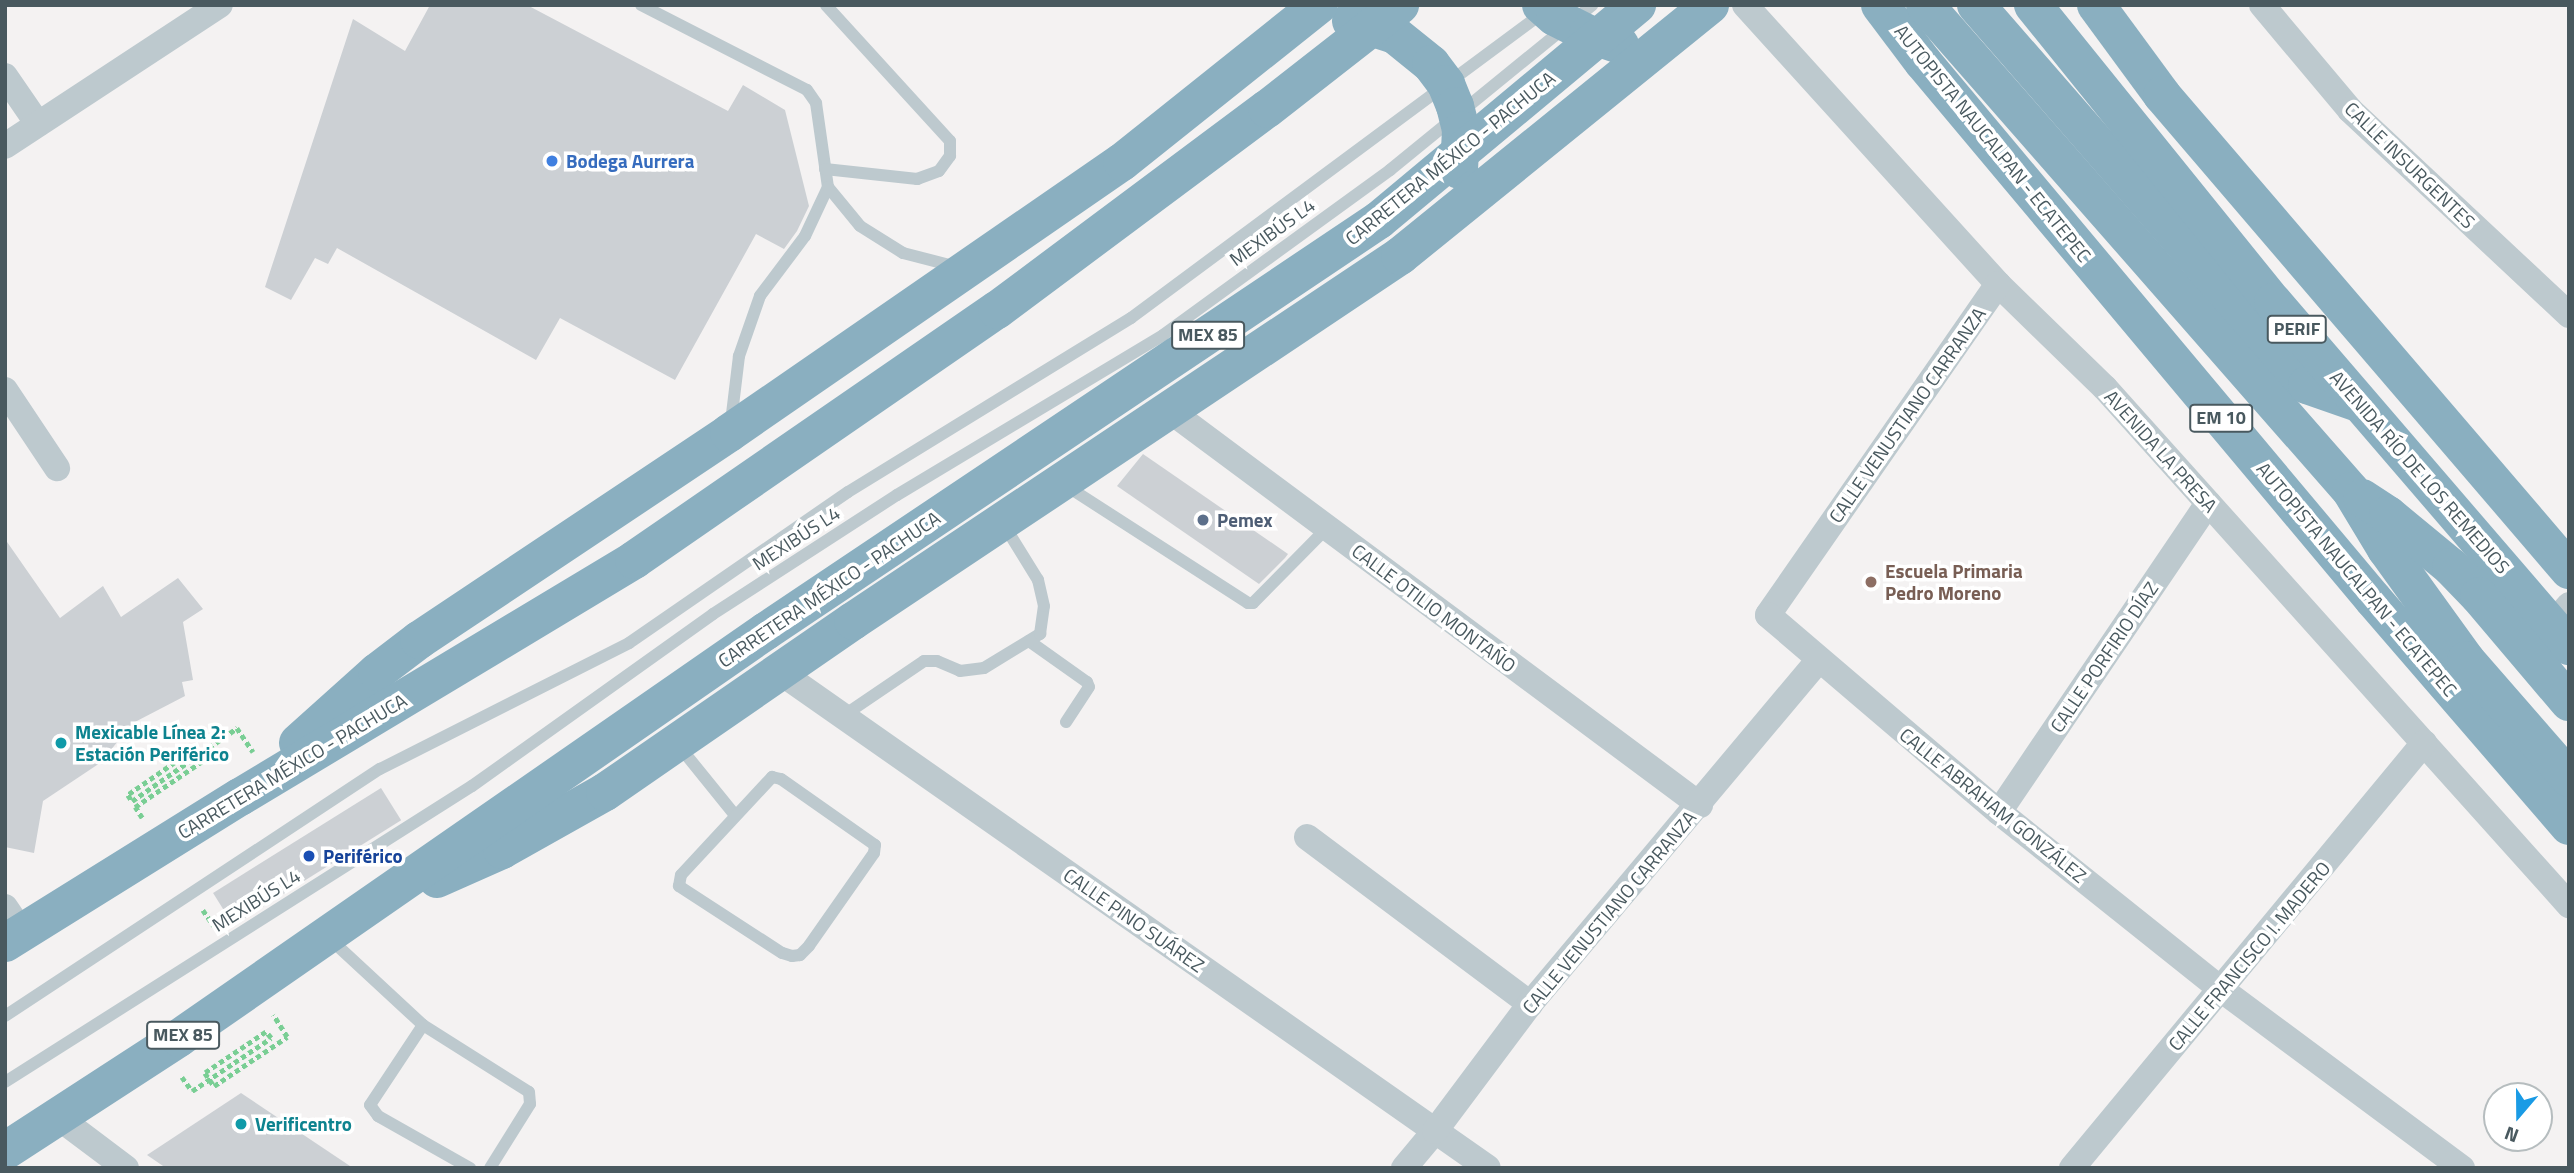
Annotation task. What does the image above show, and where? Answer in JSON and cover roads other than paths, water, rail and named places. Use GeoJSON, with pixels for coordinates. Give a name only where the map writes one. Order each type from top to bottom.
{"type":"FeatureCollection","features":[{"type":"Feature","properties":{"kind":"highway"},"geometry":{"type":"LineString","coordinates":[[270,779],[300,741],[377,671],[419,640],[729,433],[1122,162],[1319,5]]}},
{"type":"Feature","properties":{"kind":"highway","name":"CARRETERA MÉXICO - PACHUCA"},"geometry":{"type":"LineString","coordinates":[[11,927],[270,779],[634,560],[997,310],[1267,109],[1400,5]]}},
{"type":"Feature","properties":{"kind":"highway"},"geometry":{"type":"LineString","coordinates":[[1541,5],[1588,34],[1621,45],[1656,49]]}},
{"type":"Feature","properties":{"kind":"highway"},"geometry":{"type":"LineString","coordinates":[[358,913],[502,850],[555,823],[677,743],[1400,256],[1437,223],[1710,5]]}},
{"type":"Feature","properties":{"kind":"highway"},"geometry":{"type":"LineString","coordinates":[[1856,5],[1923,62]]}},
{"type":"Feature","properties":{"kind":"highway","name":"AUTOPISTA NAUCALPAN - ECATEPEC"},"geometry":{"type":"LineString","coordinates":[[1880,5],[1923,62],[2373,600],[2569,826]]}},
{"type":"Feature","properties":{"kind":"highway","name":"AUTOPISTA NAUCALPAN - ECATEPEC"},"geometry":{"type":"LineString","coordinates":[[1925,5],[2351,491],[2386,549],[2466,660],[2569,778]]}},
{"type":"Feature","properties":{"kind":"highway"},"geometry":{"type":"LineString","coordinates":[[1976,5],[2307,385],[2362,405]]}},
{"type":"Feature","properties":{"kind":"highway","name":"AVENIDA RÍO DE LOS REMEDIOS"},"geometry":{"type":"LineString","coordinates":[[2033,5],[2273,302],[2362,405],[2563,626]]}},
{"type":"Feature","properties":{"kind":"highway","name":"PERIF"},"geometry":{"type":"LineString","coordinates":[[2096,5],[2162,95],[2569,570]]}},
{"type":"Feature","properties":{"kind":"highway","name":"CARRETERA MÉXICO - PACHUCA"},"geometry":{"type":"LineString","coordinates":[[5,1151],[163,1049],[766,631],[1380,220],[1639,7]]}},
{"type":"Feature","properties":{"kind":"highway"},"geometry":{"type":"LineString","coordinates":[[1281,33],[1326,21],[1373,26],[1415,47],[1431,64],[1446,84],[1461,130],[1457,178],[1437,223]]}},
{"type":"Feature","properties":{"kind":"highway","name":"AUTOPISTA NAUCALPAN - ECATEPEC"},"geometry":{"type":"LineString","coordinates":[[2351,491],[2388,514],[2451,567],[2569,702]]}},
{"type":"Feature","properties":{"kind":"street"},"geometry":{"type":"LineString","coordinates":[[5,146],[220,5]]}},
{"type":"Feature","properties":{"kind":"street","name":"AVENIDA LA PRESA"},"geometry":{"type":"LineString","coordinates":[[1745,5],[1998,284],[2105,388],[2569,905]]}},
{"type":"Feature","properties":{"kind":"street","name":"CALLE INSURGENTES"},"geometry":{"type":"LineString","coordinates":[[2262,5],[2350,110],[2569,315]]}},
{"type":"Feature","properties":{"kind":"street"},"geometry":{"type":"LineString","coordinates":[[5,76],[38,124]]}},
{"type":"Feature","properties":{"kind":"street","name":"CALLE VENUSTIANO CARRANZA"},"geometry":{"type":"LineString","coordinates":[[1768,615],[1998,284]]}},
{"type":"Feature","properties":{"kind":"street"},"geometry":{"type":"LineString","coordinates":[[5,390],[57,468]]}},
{"type":"Feature","properties":{"kind":"street","name":"CALLE OTILIO MONTAÑO"},"geometry":{"type":"LineString","coordinates":[[1169,410],[1700,805]]}},
{"type":"Feature","properties":{"kind":"street","name":"CALLE PORFIRIO DÍAZ"},"geometry":{"type":"LineString","coordinates":[[1999,812],[2208,503]]}},
{"type":"Feature","properties":{"kind":"street","name":"CALLE ABRAHAM GONZÁLEZ"},"geometry":{"type":"LineString","coordinates":[[1768,615],[1999,812],[2221,990],[2462,1168]]}},
{"type":"Feature","properties":{"kind":"street","name":"CALLE VENUSTIANO CARRANZA"},"geometry":{"type":"LineString","coordinates":[[1404,1168],[1530,1004],[1700,805],[1819,660]]}},
{"type":"Feature","properties":{"kind":"street","name":"CALLE PINO SUÁREZ"},"geometry":{"type":"LineString","coordinates":[[780,672],[1488,1168]]}},
{"type":"Feature","properties":{"kind":"street","name":"CALLE FRANCISCO I. MADERO"},"geometry":{"type":"LineString","coordinates":[[2072,1168],[2424,743]]}},
{"type":"Feature","properties":{"kind":"street"},"geometry":{"type":"LineString","coordinates":[[1307,837],[1530,1004]]}},
{"type":"Feature","properties":{"kind":"street"},"geometry":{"type":"LineString","coordinates":[[58,1117],[126,1168]]}},
{"type":"Feature","properties":{"kind":"lane"},"geometry":{"type":"LineString","coordinates":[[641,5],[807,90],[817,103],[828,187],[860,226],[903,253],[966,269]]}},
{"type":"Feature","properties":{"kind":"lane"},"geometry":{"type":"LineString","coordinates":[[825,169],[917,179],[939,171],[950,156],[950,141],[826,5]]}},
{"type":"Feature","properties":{"kind":"lane","name":"MEXIBÚS L4"},"geometry":{"type":"LineString","coordinates":[[5,1016],[380,769],[629,643],[848,492],[1131,318],[1552,5]]}},
{"type":"Feature","properties":{"kind":"lane","name":"MEXIBÚS L4"},"geometry":{"type":"LineString","coordinates":[[5,1082],[472,786],[713,614],[897,495],[1163,335],[1390,170],[1592,5]]}},
{"type":"Feature","properties":{"kind":"lane"},"geometry":{"type":"LineString","coordinates":[[729,433],[739,356],[760,296],[805,236],[828,187]]}},
{"type":"Feature","properties":{"kind":"lane"},"geometry":{"type":"LineString","coordinates":[[1062,483],[1248,603],[1253,603],[1327,528]]}},
{"type":"Feature","properties":{"kind":"lane"},"geometry":{"type":"LineString","coordinates":[[842,716],[924,661],[937,661],[960,671],[984,668],[1029,641],[1043,628],[1044,607],[1038,580],[1003,523]]}},
{"type":"Feature","properties":{"kind":"lane"},"geometry":{"type":"LineString","coordinates":[[1029,641],[1087,682],[1089,687],[1066,722]]}},
{"type":"Feature","properties":{"kind":"lane"},"geometry":{"type":"LineString","coordinates":[[677,743],[734,814]]}},
{"type":"Feature","properties":{"kind":"lane"},"geometry":{"type":"LineString","coordinates":[[772,777],[776,777],[875,845],[866,863],[800,955],[782,953],[679,886],[681,875],[734,814],[772,777]]}},
{"type":"Feature","properties":{"kind":"lane"},"geometry":{"type":"LineString","coordinates":[[327,935],[423,1025],[529,1092],[530,1104],[490,1168]]}},
{"type":"Feature","properties":{"kind":"lane"},"geometry":{"type":"LineString","coordinates":[[423,1025],[370,1105],[378,1116],[470,1168]]}},
{"type":"Feature","properties":{"kind":"place","name":"Bodega Aurrera"},"geometry":{"type":"Point","coordinates":[552,161]}},
{"type":"Feature","properties":{"kind":"place","name":"Pemex"},"geometry":{"type":"Point","coordinates":[1203,520]}},
{"type":"Feature","properties":{"kind":"place","name":"Escuela Primaria Pedro Moreno"},"geometry":{"type":"Point","coordinates":[1871,582]}},
{"type":"Feature","properties":{"kind":"place","name":"Mexicable Línea 2: Estación Periférico"},"geometry":{"type":"Point","coordinates":[61,743]}},
{"type":"Feature","properties":{"kind":"place","name":"Periférico"},"geometry":{"type":"Point","coordinates":[309,856]}},
{"type":"Feature","properties":{"kind":"place","name":"Verificentro"},"geometry":{"type":"Point","coordinates":[241,1124]}}]}
